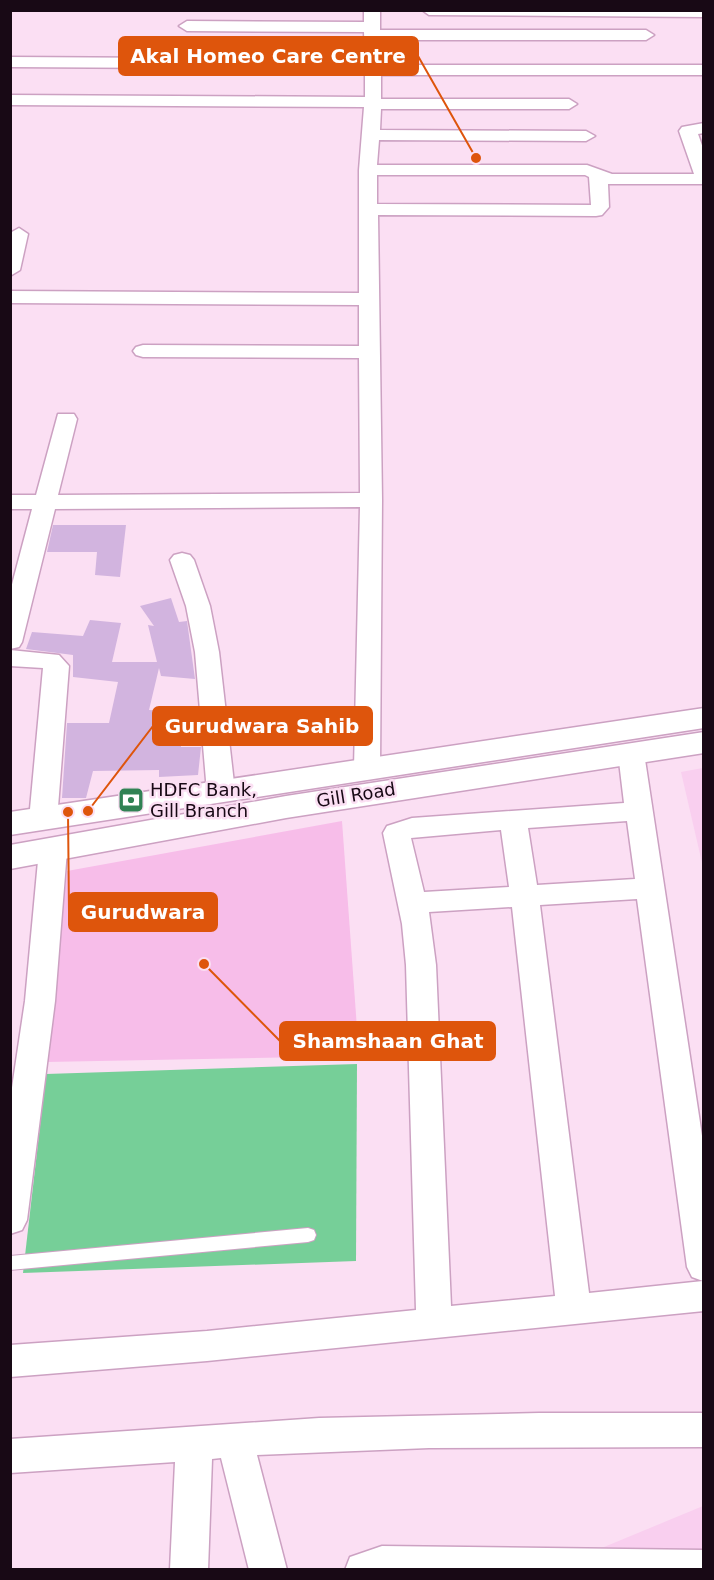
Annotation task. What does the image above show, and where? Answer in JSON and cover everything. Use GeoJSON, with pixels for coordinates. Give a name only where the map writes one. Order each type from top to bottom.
{"type":"FeatureCollection","features":[{"type":"Feature","properties":{"kind":"main road","name":"Gill Road"},"geometry":{"type":"LineString","coordinates":[[10,857],[48,835],[221,792],[704,718]]}},
{"type":"Feature","properties":{"kind":"main road","name":"Gill Road"},"geometry":{"type":"LineString","coordinates":[[10,824],[48,835],[298,805],[704,742]]}},
{"type":"Feature","properties":{"kind":"street"},"geometry":{"type":"LineString","coordinates":[[429,10],[695,11]]}},
{"type":"Feature","properties":{"kind":"street"},"geometry":{"type":"LineString","coordinates":[[367,768],[371,500],[368,170],[373,103],[372,24]]}},
{"type":"Feature","properties":{"kind":"street"},"geometry":{"type":"LineString","coordinates":[[187,26],[372,24],[646,35]]}},
{"type":"Feature","properties":{"kind":"street"},"geometry":{"type":"LineString","coordinates":[[10,62],[704,70]]}},
{"type":"Feature","properties":{"kind":"street"},"geometry":{"type":"LineString","coordinates":[[10,100],[569,104]]}},
{"type":"Feature","properties":{"kind":"street"},"geometry":{"type":"LineString","coordinates":[[368,170],[587,170],[610,179],[704,178],[688,131],[704,128]]}},
{"type":"Feature","properties":{"kind":"street"},"geometry":{"type":"LineString","coordinates":[[370,135],[586,136]]}},
{"type":"Feature","properties":{"kind":"street"},"geometry":{"type":"LineString","coordinates":[[369,209],[596,210],[600,207],[598,174]]}},
{"type":"Feature","properties":{"kind":"street"},"geometry":{"type":"LineString","coordinates":[[10,270],[19,234]]}},
{"type":"Feature","properties":{"kind":"street"},"geometry":{"type":"LineString","coordinates":[[10,297],[369,299]]}},
{"type":"Feature","properties":{"kind":"street"},"geometry":{"type":"LineString","coordinates":[[143,351],[370,352]]}},
{"type":"Feature","properties":{"kind":"street"},"geometry":{"type":"LineString","coordinates":[[10,642],[66,419]]}},
{"type":"Feature","properties":{"kind":"street"},"geometry":{"type":"LineString","coordinates":[[10,502],[371,500]]}},
{"type":"Feature","properties":{"kind":"street"},"geometry":{"type":"LineString","coordinates":[[182,560],[206,641],[221,792]]}},
{"type":"Feature","properties":{"kind":"street"},"geometry":{"type":"LineString","coordinates":[[10,658],[50,660],[56,666],[40,1001],[18,1112],[10,1220]]}},
{"type":"Feature","properties":{"kind":"street"},"geometry":{"type":"LineString","coordinates":[[631,753],[704,1267]]}},
{"type":"Feature","properties":{"kind":"street"},"geometry":{"type":"LineString","coordinates":[[434,1323],[421,965],[411,903],[397,841],[398,833],[412,827],[638,811]]}},
{"type":"Feature","properties":{"kind":"street"},"geometry":{"type":"LineString","coordinates":[[513,819],[525,897],[574,1311]]}},
{"type":"Feature","properties":{"kind":"street"},"geometry":{"type":"LineString","coordinates":[[411,903],[649,888]]}},
{"type":"Feature","properties":{"kind":"street"},"geometry":{"type":"LineString","coordinates":[[10,1361],[207,1346],[574,1311],[704,1296]]}},
{"type":"Feature","properties":{"kind":"street"},"geometry":{"type":"LineString","coordinates":[[10,1456],[80,1454],[235,1441],[442,1431],[704,1430]]}},
{"type":"Feature","properties":{"kind":"street"},"geometry":{"type":"LineString","coordinates":[[235,1441],[268,1569]]}},
{"type":"Feature","properties":{"kind":"street"},"geometry":{"type":"LineString","coordinates":[[189,1569],[194,1445]]}},
{"type":"Feature","properties":{"kind":"street"},"geometry":{"type":"LineString","coordinates":[[364,1569],[382,1564],[704,1569]]}},
{"type":"Feature","properties":{"kind":"lane"},"geometry":{"type":"LineString","coordinates":[[10,1263],[308,1235]]}},
{"type":"Feature","properties":{"kind":"shaded area"},"geometry":{"type":"Polygon","coordinates":[[[704,768],[703,867],[681,772],[704,768]]]}},
{"type":"Feature","properties":{"kind":"shaded area"},"geometry":{"type":"Polygon","coordinates":[[[342,821],[359,1056],[46,1062],[67,871],[342,821]]]}},
{"type":"Feature","properties":{"kind":"shaded area"},"geometry":{"type":"Polygon","coordinates":[[[357,1064],[356,1261],[23,1273],[46,1074],[357,1064]]]}},
{"type":"Feature","properties":{"kind":"shaded area"},"geometry":{"type":"Polygon","coordinates":[[[703,1506],[703,1569],[551,1569],[703,1506]]]}},
{"type":"Feature","properties":{"kind":"building"},"geometry":{"type":"Polygon","coordinates":[[[53,525],[126,525],[120,577],[95,575],[97,552],[47,552],[53,525]]]}},
{"type":"Feature","properties":{"kind":"building"},"geometry":{"type":"Polygon","coordinates":[[[171,598],[179,622],[187,621],[195,679],[161,676],[159,668],[149,710],[178,712],[181,747],[201,747],[198,775],[159,777],[159,770],[93,771],[86,798],[62,798],[67,723],[109,723],[118,682],[73,677],[73,655],[26,649],[32,632],[83,636],[90,620],[121,623],[112,662],[157,662],[148,625],[154,626],[140,606],[171,598]]]}},
{"type":"Feature","properties":{"kind":"place","name":"Akal Homeo Care Centre"},"geometry":{"type":"Point","coordinates":[476,158]}},
{"type":"Feature","properties":{"kind":"place","name":"HDFC Bank, Gill Branch"},"geometry":{"type":"Point","coordinates":[131,800]}},
{"type":"Feature","properties":{"kind":"place","name":"Gurudwara Sahib"},"geometry":{"type":"Point","coordinates":[88,811]}},
{"type":"Feature","properties":{"kind":"place","name":"Gurudwara"},"geometry":{"type":"Point","coordinates":[68,812]}},
{"type":"Feature","properties":{"kind":"place","name":"Shamshaan Ghat"},"geometry":{"type":"Point","coordinates":[204,964]}}]}
